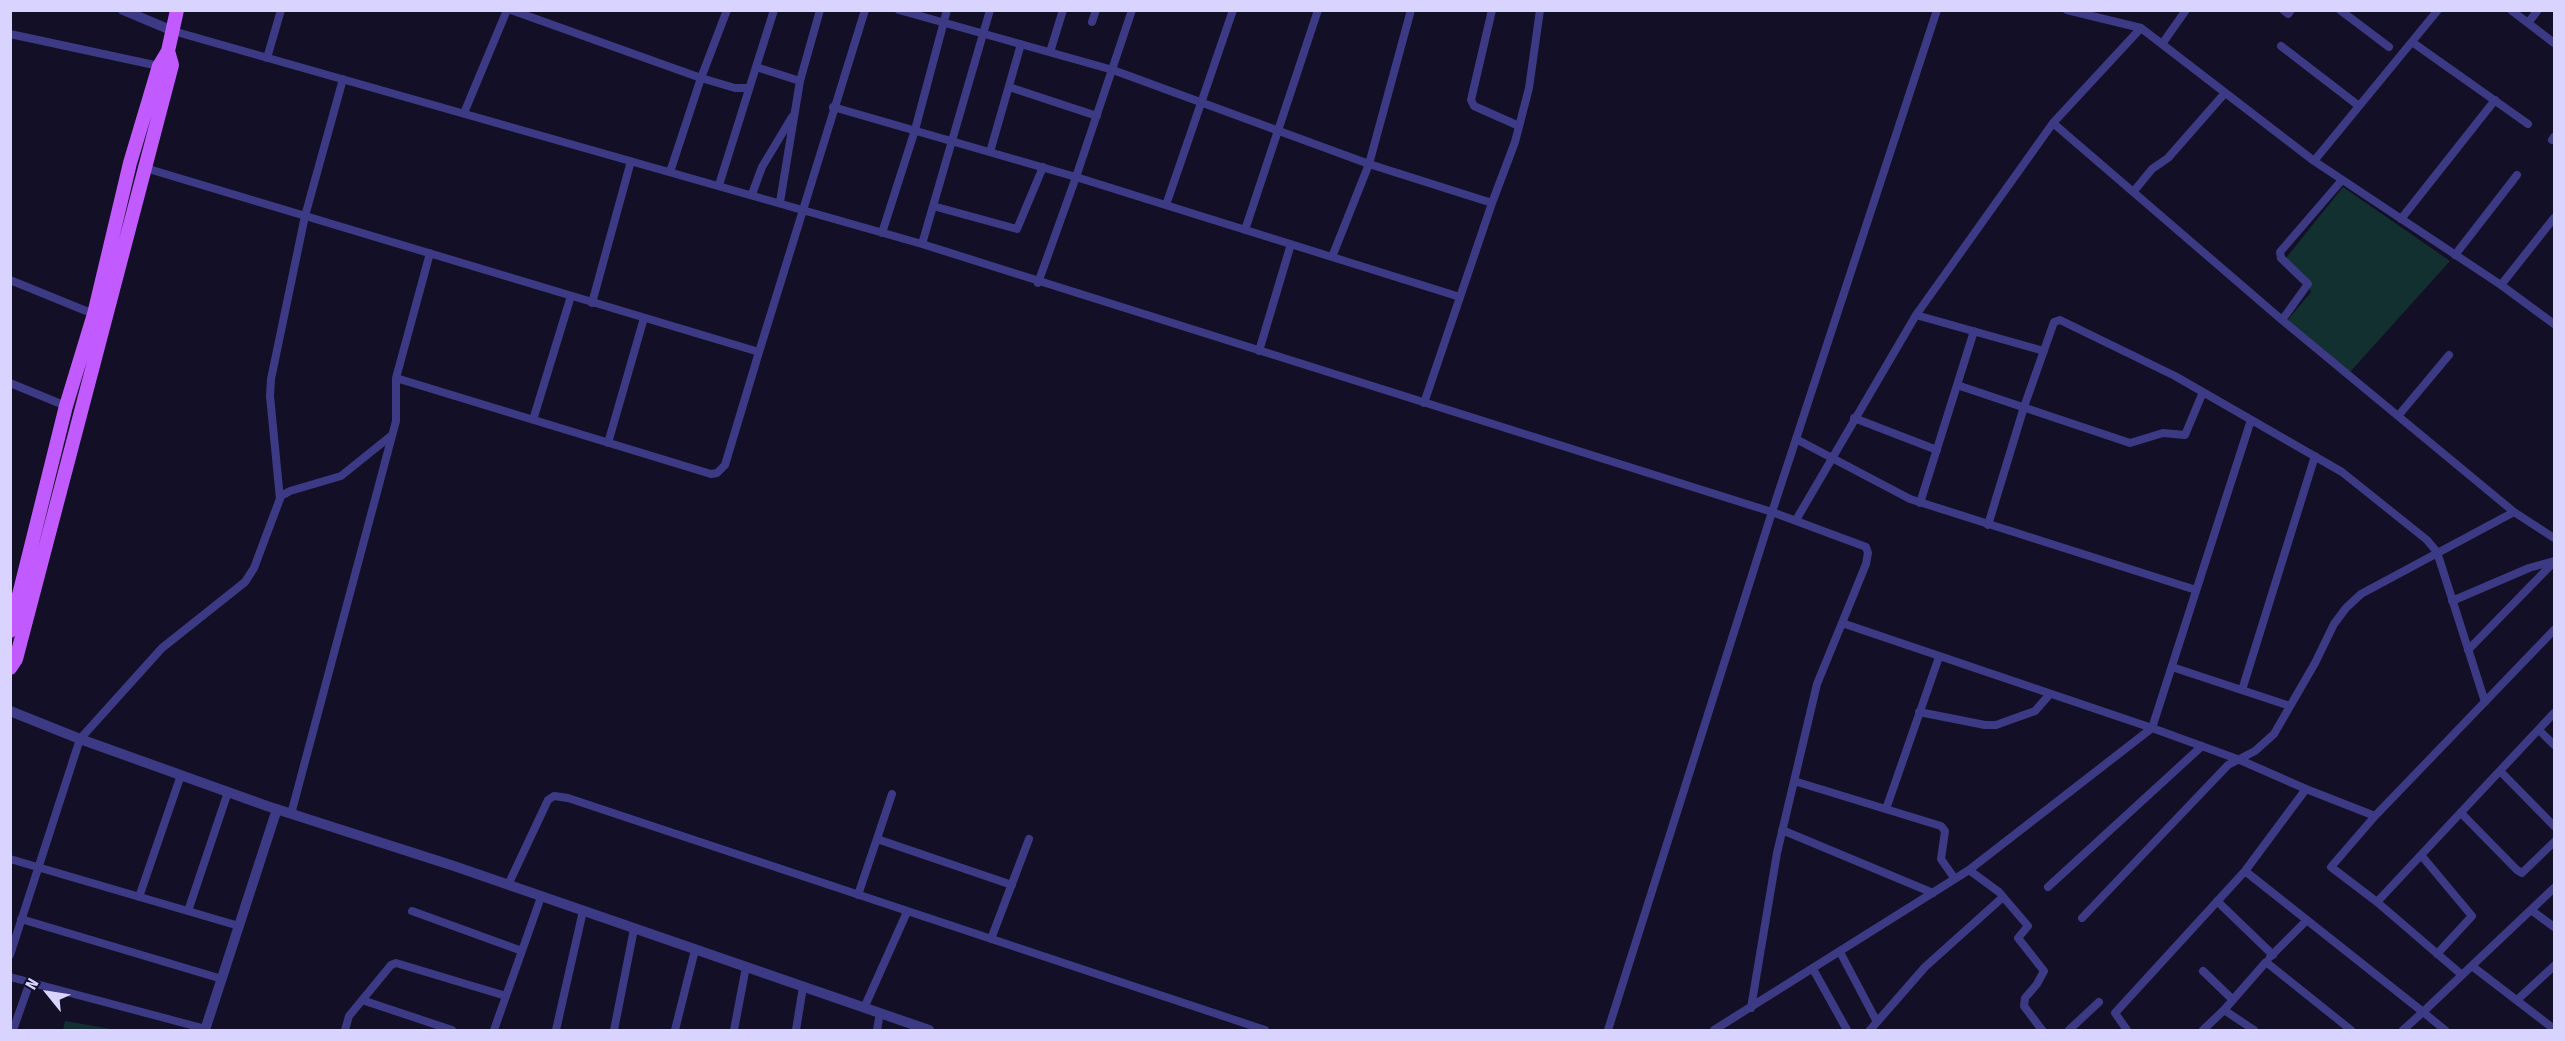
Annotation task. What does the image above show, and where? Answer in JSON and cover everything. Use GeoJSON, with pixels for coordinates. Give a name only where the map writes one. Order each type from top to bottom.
{"type":"FeatureCollection","features":[{"type":"Feature","properties":{"kind":"main road"},"geometry":{"type":"LineString","coordinates":[[10,631],[78,425],[86,395],[100,316],[109,249],[130,163],[159,66],[168,51],[177,10]]}},
{"type":"Feature","properties":{"kind":"main road"},"geometry":{"type":"LineString","coordinates":[[10,668],[16,659],[18,610],[66,405],[123,252],[172,65],[168,51]]}},
{"type":"Feature","properties":{"kind":"main road"},"geometry":{"type":"LineString","coordinates":[[109,249],[123,252]]}},
{"type":"Feature","properties":{"kind":"main road"},"geometry":{"type":"LineString","coordinates":[[71,389],[86,395]]}},
{"type":"Feature","properties":{"kind":"main road"},"geometry":{"type":"LineString","coordinates":[[63,420],[78,425]]}},
{"type":"Feature","properties":{"kind":"street"},"geometry":{"type":"LineString","coordinates":[[123,10],[173,31],[922,244],[1038,283],[1772,512],[1866,547],[1868,554],[1866,564],[1817,684],[1782,830],[1751,1008]]}},
{"type":"Feature","properties":{"kind":"street"},"geometry":{"type":"LineString","coordinates":[[464,114],[509,10],[701,78],[735,88],[749,88]]}},
{"type":"Feature","properties":{"kind":"street"},"geometry":{"type":"LineString","coordinates":[[719,185],[774,10]]}},
{"type":"Feature","properties":{"kind":"street"},"geometry":{"type":"LineString","coordinates":[[780,202],[800,81],[820,10]]}},
{"type":"Feature","properties":{"kind":"street"},"geometry":{"type":"LineString","coordinates":[[396,378],[711,474],[717,473],[725,465],[833,107],[865,10]]}},
{"type":"Feature","properties":{"kind":"street"},"geometry":{"type":"LineString","coordinates":[[899,10],[1113,70],[1369,165],[1492,203]]}},
{"type":"Feature","properties":{"kind":"street"},"geometry":{"type":"LineString","coordinates":[[882,233],[915,130],[947,10]]}},
{"type":"Feature","properties":{"kind":"street"},"geometry":{"type":"LineString","coordinates":[[922,244],[990,10]]}},
{"type":"Feature","properties":{"kind":"street"},"geometry":{"type":"LineString","coordinates":[[1050,52],[1063,10]]}},
{"type":"Feature","properties":{"kind":"street"},"geometry":{"type":"LineString","coordinates":[[1092,21],[1096,10]]}},
{"type":"Feature","properties":{"kind":"street"},"geometry":{"type":"LineString","coordinates":[[1038,283],[1132,10]]}},
{"type":"Feature","properties":{"kind":"street"},"geometry":{"type":"LineString","coordinates":[[1166,205],[1233,10]]}},
{"type":"Feature","properties":{"kind":"street"},"geometry":{"type":"LineString","coordinates":[[1245,230],[1318,10]]}},
{"type":"Feature","properties":{"kind":"street"},"geometry":{"type":"LineString","coordinates":[[1332,257],[1369,165],[1411,10]]}},
{"type":"Feature","properties":{"kind":"street"},"geometry":{"type":"LineString","coordinates":[[1492,10],[1471,100],[1474,106],[1519,126]]}},
{"type":"Feature","properties":{"kind":"street"},"geometry":{"type":"LineString","coordinates":[[1424,403],[1519,126],[1529,88],[1540,10]]}},
{"type":"Feature","properties":{"kind":"street"},"geometry":{"type":"LineString","coordinates":[[1608,1030],[1772,512],[1937,10]]}},
{"type":"Feature","properties":{"kind":"street"},"geometry":{"type":"LineString","coordinates":[[2067,10],[2141,28],[2314,162],[2501,285],[2554,324]]}},
{"type":"Feature","properties":{"kind":"street"},"geometry":{"type":"LineString","coordinates":[[2162,44],[2186,10]]}},
{"type":"Feature","properties":{"kind":"street"},"geometry":{"type":"LineString","coordinates":[[2283,10],[2288,14],[2291,10]]}},
{"type":"Feature","properties":{"kind":"street"},"geometry":{"type":"LineString","coordinates":[[2340,10],[2389,47]]}},
{"type":"Feature","properties":{"kind":"street"},"geometry":{"type":"LineString","coordinates":[[2511,10],[2554,43]]}},
{"type":"Feature","properties":{"kind":"street"},"geometry":{"type":"LineString","coordinates":[[2528,23],[2538,10]]}},
{"type":"Feature","properties":{"kind":"street"},"geometry":{"type":"LineString","coordinates":[[267,58],[279,11]]}},
{"type":"Feature","properties":{"kind":"street"},"geometry":{"type":"LineString","coordinates":[[670,172],[726,11]]}},
{"type":"Feature","properties":{"kind":"street"},"geometry":{"type":"LineString","coordinates":[[2314,162],[2412,42],[2433,12]]}},
{"type":"Feature","properties":{"kind":"street"},"geometry":{"type":"LineString","coordinates":[[1796,520],[1916,315],[2053,123],[2141,28]]}},
{"type":"Feature","properties":{"kind":"street"},"geometry":{"type":"LineString","coordinates":[[10,34],[159,66]]}},
{"type":"Feature","properties":{"kind":"street"},"geometry":{"type":"LineString","coordinates":[[2412,42],[2528,124]]}},
{"type":"Feature","properties":{"kind":"street"},"geometry":{"type":"LineString","coordinates":[[990,152],[1021,44]]}},
{"type":"Feature","properties":{"kind":"street"},"geometry":{"type":"LineString","coordinates":[[2281,46],[2359,106]]}},
{"type":"Feature","properties":{"kind":"street"},"geometry":{"type":"LineString","coordinates":[[756,67],[800,81]]}},
{"type":"Feature","properties":{"kind":"street"},"geometry":{"type":"LineString","coordinates":[[280,499],[270,388],[305,216],[343,79]]}},
{"type":"Feature","properties":{"kind":"street"},"geometry":{"type":"LineString","coordinates":[[1009,87],[1097,116]]}},
{"type":"Feature","properties":{"kind":"street"},"geometry":{"type":"LineString","coordinates":[[2134,191],[2152,169],[2168,158],[2225,93]]}},
{"type":"Feature","properties":{"kind":"street"},"geometry":{"type":"LineString","coordinates":[[2401,219],[2495,100]]}},
{"type":"Feature","properties":{"kind":"street"},"geometry":{"type":"LineString","coordinates":[[833,107],[1076,177],[1460,297]]}},
{"type":"Feature","properties":{"kind":"street"},"geometry":{"type":"LineString","coordinates":[[752,194],[762,167],[794,114]]}},
{"type":"Feature","properties":{"kind":"street"},"geometry":{"type":"LineString","coordinates":[[2053,123],[2282,320],[2514,512],[2554,538]]}},
{"type":"Feature","properties":{"kind":"street"},"geometry":{"type":"LineString","coordinates":[[592,303],[631,161]]}},
{"type":"Feature","properties":{"kind":"street"},"geometry":{"type":"LineString","coordinates":[[130,163],[759,352]]}},
{"type":"Feature","properties":{"kind":"street"},"geometry":{"type":"LineString","coordinates":[[933,206],[1017,229],[1043,168]]}},
{"type":"Feature","properties":{"kind":"street"},"geometry":{"type":"LineString","coordinates":[[2455,255],[2517,175]]}},
{"type":"Feature","properties":{"kind":"street"},"geometry":{"type":"LineString","coordinates":[[2282,320],[2308,284],[2281,258],[2280,252],[2342,180]]}},
{"type":"Feature","properties":{"kind":"street"},"geometry":{"type":"LineString","coordinates":[[2501,285],[2554,218]]}},
{"type":"Feature","properties":{"kind":"street"},"geometry":{"type":"LineString","coordinates":[[1259,351],[1290,244]]}},
{"type":"Feature","properties":{"kind":"street"},"geometry":{"type":"LineString","coordinates":[[291,814],[392,435],[397,410],[396,378],[430,254]]}},
{"type":"Feature","properties":{"kind":"street"},"geometry":{"type":"LineString","coordinates":[[10,280],[100,316]]}},
{"type":"Feature","properties":{"kind":"street"},"geometry":{"type":"LineString","coordinates":[[533,420],[571,296]]}},
{"type":"Feature","properties":{"kind":"street"},"geometry":{"type":"LineString","coordinates":[[1916,315],[2044,351]]}},
{"type":"Feature","properties":{"kind":"street"},"geometry":{"type":"LineString","coordinates":[[608,443],[644,318]]}},
{"type":"Feature","properties":{"kind":"street"},"geometry":{"type":"LineString","coordinates":[[1988,525],[2024,407],[2054,322],[2060,320],[2203,392],[2315,456],[2360,485],[2427,540],[2437,552],[2485,702]]}},
{"type":"Feature","properties":{"kind":"street"},"geometry":{"type":"LineString","coordinates":[[1920,503],[1974,332]]}},
{"type":"Feature","properties":{"kind":"street"},"geometry":{"type":"LineString","coordinates":[[2398,416],[2449,355]]}},
{"type":"Feature","properties":{"kind":"street"},"geometry":{"type":"LineString","coordinates":[[10,383],[66,405]]}},
{"type":"Feature","properties":{"kind":"street"},"geometry":{"type":"LineString","coordinates":[[1957,385],[2134,443],[2163,433],[2185,435],[2203,392]]}},
{"type":"Feature","properties":{"kind":"street"},"geometry":{"type":"LineString","coordinates":[[1854,418],[1937,450]]}},
{"type":"Feature","properties":{"kind":"street"},"geometry":{"type":"LineString","coordinates":[[1714,1030],[1969,870],[2152,728],[2251,420]]}},
{"type":"Feature","properties":{"kind":"street"},"geometry":{"type":"LineString","coordinates":[[10,955],[80,739],[162,648],[245,582],[254,568],[280,499],[285,493],[341,476],[392,435]]}},
{"type":"Feature","properties":{"kind":"street"},"geometry":{"type":"LineString","coordinates":[[1796,439],[1920,503],[2196,590]]}},
{"type":"Feature","properties":{"kind":"street"},"geometry":{"type":"LineString","coordinates":[[2242,690],[2315,456]]}},
{"type":"Feature","properties":{"kind":"street"},"geometry":{"type":"LineString","coordinates":[[2082,918],[2229,765],[2255,751],[2274,734],[2334,624],[2346,608],[2361,594],[2514,512]]}},
{"type":"Feature","properties":{"kind":"street"},"geometry":{"type":"LineString","coordinates":[[2452,601],[2529,568],[2554,562]]}},
{"type":"Feature","properties":{"kind":"street"},"geometry":{"type":"LineString","coordinates":[[2468,651],[2554,562]]}},
{"type":"Feature","properties":{"kind":"street"},"geometry":{"type":"LineString","coordinates":[[1842,622],[2202,746],[2375,816]]}},
{"type":"Feature","properties":{"kind":"street"},"geometry":{"type":"LineString","coordinates":[[2462,975],[2377,902],[2331,867],[2375,816],[2554,630]]}},
{"type":"Feature","properties":{"kind":"street"},"geometry":{"type":"LineString","coordinates":[[1886,809],[1939,657]]}},
{"type":"Feature","properties":{"kind":"street"},"geometry":{"type":"LineString","coordinates":[[2172,667],[2290,706]]}},
{"type":"Feature","properties":{"kind":"street"},"geometry":{"type":"LineString","coordinates":[[1919,712],[1985,725],[1996,725],[2035,711],[2050,694]]}},
{"type":"Feature","properties":{"kind":"street"},"geometry":{"type":"LineString","coordinates":[[10,711],[80,739],[291,814],[508,885],[929,1030]]}},
{"type":"Feature","properties":{"kind":"street"},"geometry":{"type":"LineString","coordinates":[[2377,902],[2554,713]]}},
{"type":"Feature","properties":{"kind":"street"},"geometry":{"type":"LineString","coordinates":[[2539,730],[2554,745]]}},
{"type":"Feature","properties":{"kind":"street"},"geometry":{"type":"LineString","coordinates":[[2048,887],[2202,746]]}},
{"type":"Feature","properties":{"kind":"street"},"geometry":{"type":"LineString","coordinates":[[2500,771],[2554,826]]}},
{"type":"Feature","properties":{"kind":"street"},"geometry":{"type":"LineString","coordinates":[[139,897],[181,775]]}},
{"type":"Feature","properties":{"kind":"street"},"geometry":{"type":"LineString","coordinates":[[1794,781],[1944,828],[1941,859],[1955,879]]}},
{"type":"Feature","properties":{"kind":"street"},"geometry":{"type":"LineString","coordinates":[[2127,1030],[2115,1013],[2246,871],[2306,789]]}},
{"type":"Feature","properties":{"kind":"street"},"geometry":{"type":"LineString","coordinates":[[188,911],[228,792]]}},
{"type":"Feature","properties":{"kind":"street"},"geometry":{"type":"LineString","coordinates":[[858,895],[892,794]]}},
{"type":"Feature","properties":{"kind":"street"},"geometry":{"type":"LineString","coordinates":[[508,885],[548,800],[554,796],[568,798],[1265,1030]]}},
{"type":"Feature","properties":{"kind":"street"},"geometry":{"type":"LineString","coordinates":[[10,977],[206,1030],[277,809]]}},
{"type":"Feature","properties":{"kind":"street"},"geometry":{"type":"LineString","coordinates":[[2461,813],[2522,873],[2554,842]]}},
{"type":"Feature","properties":{"kind":"street"},"geometry":{"type":"LineString","coordinates":[[1782,830],[1933,892]]}},
{"type":"Feature","properties":{"kind":"street"},"geometry":{"type":"LineString","coordinates":[[877,838],[1012,885]]}},
{"type":"Feature","properties":{"kind":"street"},"geometry":{"type":"LineString","coordinates":[[991,939],[1029,839]]}},
{"type":"Feature","properties":{"kind":"street"},"geometry":{"type":"LineString","coordinates":[[2421,855],[2472,916],[2437,954]]}},
{"type":"Feature","properties":{"kind":"street"},"geometry":{"type":"LineString","coordinates":[[10,859],[239,926]]}},
{"type":"Feature","properties":{"kind":"street"},"geometry":{"type":"LineString","coordinates":[[1969,870],[1995,888],[2028,926],[2018,938],[2044,971],[2025,998],[2024,1006],[2042,1030]]}},
{"type":"Feature","properties":{"kind":"street"},"geometry":{"type":"LineString","coordinates":[[2246,871],[2445,1030]]}},
{"type":"Feature","properties":{"kind":"street"},"geometry":{"type":"LineString","coordinates":[[2403,1030],[2554,888]]}},
{"type":"Feature","properties":{"kind":"street"},"geometry":{"type":"LineString","coordinates":[[494,1030],[541,897]]}},
{"type":"Feature","properties":{"kind":"street"},"geometry":{"type":"LineString","coordinates":[[1870,1030],[1925,967],[2003,897]]}},
{"type":"Feature","properties":{"kind":"street"},"geometry":{"type":"LineString","coordinates":[[2217,901],[2273,955]]}},
{"type":"Feature","properties":{"kind":"street"},"geometry":{"type":"LineString","coordinates":[[2531,910],[2554,927]]}},
{"type":"Feature","properties":{"kind":"street"},"geometry":{"type":"LineString","coordinates":[[411,911],[522,951]]}},
{"type":"Feature","properties":{"kind":"street"},"geometry":{"type":"LineString","coordinates":[[556,1030],[582,911]]}},
{"type":"Feature","properties":{"kind":"street"},"geometry":{"type":"LineString","coordinates":[[864,1008],[907,912]]}},
{"type":"Feature","properties":{"kind":"street"},"geometry":{"type":"LineString","coordinates":[[21,920],[222,979]]}},
{"type":"Feature","properties":{"kind":"street"},"geometry":{"type":"LineString","coordinates":[[2203,1030],[2307,920]]}},
{"type":"Feature","properties":{"kind":"street"},"geometry":{"type":"LineString","coordinates":[[614,1030],[634,929]]}},
{"type":"Feature","properties":{"kind":"street"},"geometry":{"type":"LineString","coordinates":[[675,1030],[695,950]]}},
{"type":"Feature","properties":{"kind":"street"},"geometry":{"type":"LineString","coordinates":[[1840,952],[1877,1022]]}},
{"type":"Feature","properties":{"kind":"street"},"geometry":{"type":"LineString","coordinates":[[2266,962],[2351,1030]]}},
{"type":"Feature","properties":{"kind":"street"},"geometry":{"type":"LineString","coordinates":[[345,1030],[349,1016],[391,965],[401,963],[506,996]]}},
{"type":"Feature","properties":{"kind":"street"},"geometry":{"type":"LineString","coordinates":[[2472,966],[2554,1029]]}},
{"type":"Feature","properties":{"kind":"street"},"geometry":{"type":"LineString","coordinates":[[2517,1000],[2554,966]]}},
{"type":"Feature","properties":{"kind":"street"},"geometry":{"type":"LineString","coordinates":[[734,1030],[746,967]]}},
{"type":"Feature","properties":{"kind":"street"},"geometry":{"type":"LineString","coordinates":[[1813,969],[1846,1030]]}},
{"type":"Feature","properties":{"kind":"street"},"geometry":{"type":"LineString","coordinates":[[2203,971],[2233,1000]]}},
{"type":"Feature","properties":{"kind":"street"},"geometry":{"type":"LineString","coordinates":[[13,1030],[30,982]]}},
{"type":"Feature","properties":{"kind":"street"},"geometry":{"type":"LineString","coordinates":[[796,1030],[803,987]]}},
{"type":"Feature","properties":{"kind":"street"},"geometry":{"type":"LineString","coordinates":[[362,1000],[452,1030]]}},
{"type":"Feature","properties":{"kind":"street"},"geometry":{"type":"LineString","coordinates":[[2070,1030],[2099,1002]]}},
{"type":"Feature","properties":{"kind":"street"},"geometry":{"type":"LineString","coordinates":[[2224,1010],[2254,1030]]}},
{"type":"Feature","properties":{"kind":"street"},"geometry":{"type":"LineString","coordinates":[[877,1030],[880,1013]]}},
{"type":"Feature","properties":{"kind":"green space"},"geometry":{"type":"Polygon","coordinates":[[[2343,187],[2450,261],[2350,372],[2286,322],[2311,292],[2305,277],[2286,258],[2343,187]]]}},
{"type":"Feature","properties":{"kind":"green space"},"geometry":{"type":"Polygon","coordinates":[[[65,1021],[117,1030],[63,1030],[65,1021]]]}}]}
